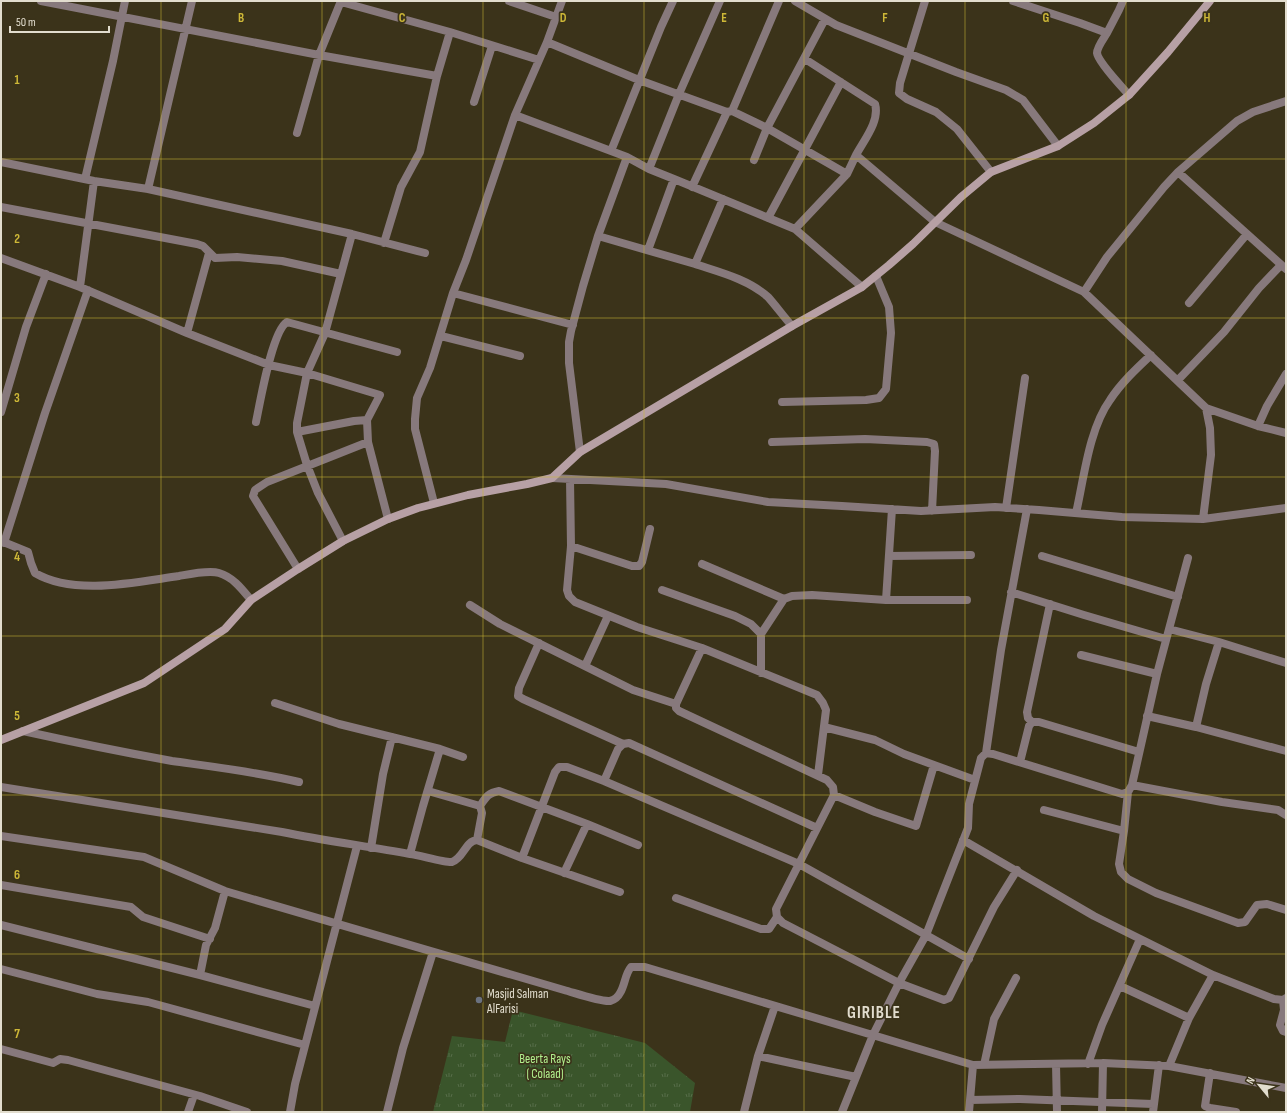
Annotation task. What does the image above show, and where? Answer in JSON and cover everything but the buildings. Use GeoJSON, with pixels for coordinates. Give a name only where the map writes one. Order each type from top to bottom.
{"type":"FeatureCollection","features":[{"type":"Feature","properties":{"kind":"street"},"geometry":{"type":"LineString","coordinates":[[41,1],[319,55],[437,76]]}},
{"type":"Feature","properties":{"kind":"street"},"geometry":{"type":"LineString","coordinates":[[85,179],[100,119],[125,1]]}},
{"type":"Feature","properties":{"kind":"street"},"geometry":{"type":"LineString","coordinates":[[148,189],[184,29],[192,1]]}},
{"type":"Feature","properties":{"kind":"street"},"geometry":{"type":"LineString","coordinates":[[509,1],[556,17]]}},
{"type":"Feature","properties":{"kind":"street"},"geometry":{"type":"LineString","coordinates":[[434,504],[415,429],[417,398],[430,368],[453,293],[466,260],[515,115],[539,60],[562,1]]}},
{"type":"Feature","properties":{"kind":"street"},"geometry":{"type":"LineString","coordinates":[[611,151],[639,80],[673,1]]}},
{"type":"Feature","properties":{"kind":"street"},"geometry":{"type":"LineString","coordinates":[[649,169],[679,94],[720,1]]}},
{"type":"Feature","properties":{"kind":"street"},"geometry":{"type":"LineString","coordinates":[[692,187],[729,111],[779,1]]}},
{"type":"Feature","properties":{"kind":"street"},"geometry":{"type":"LineString","coordinates":[[795,1],[825,20],[836,25],[1006,90],[1023,100],[1058,146]]}},
{"type":"Feature","properties":{"kind":"street"},"geometry":{"type":"LineString","coordinates":[[926,1],[900,83],[899,93],[907,99],[936,112],[957,129],[991,172]]}},
{"type":"Feature","properties":{"kind":"street"},"geometry":{"type":"LineString","coordinates":[[1013,1],[1107,33]]}},
{"type":"Feature","properties":{"kind":"street"},"geometry":{"type":"LineString","coordinates":[[1122,1],[1119,10],[1098,48],[1098,56],[1103,65],[1129,95]]}},
{"type":"Feature","properties":{"kind":"street"},"geometry":{"type":"LineString","coordinates":[[552,478],[580,452],[792,326],[862,287],[913,244],[962,197],[991,172],[1058,146],[1094,123],[1129,95],[1168,52],[1210,1]]}},
{"type":"Feature","properties":{"kind":"street"},"geometry":{"type":"LineString","coordinates":[[297,133],[319,55],[341,2],[450,32],[539,60]]}},
{"type":"Feature","properties":{"kind":"street"},"geometry":{"type":"LineString","coordinates":[[754,160],[767,128],[825,20]]}},
{"type":"Feature","properties":{"kind":"street"},"geometry":{"type":"LineString","coordinates":[[384,243],[401,187],[420,152],[437,76],[450,32]]}},
{"type":"Feature","properties":{"kind":"street"},"geometry":{"type":"LineString","coordinates":[[546,42],[639,80],[729,111],[767,128],[847,174]]}},
{"type":"Feature","properties":{"kind":"street"},"geometry":{"type":"LineString","coordinates":[[474,102],[492,46]]}},
{"type":"Feature","properties":{"kind":"street"},"geometry":{"type":"LineString","coordinates":[[795,229],[847,174],[875,118],[877,110],[875,104],[805,59]]}},
{"type":"Feature","properties":{"kind":"street"},"geometry":{"type":"LineString","coordinates":[[768,218],[840,82]]}},
{"type":"Feature","properties":{"kind":"street"},"geometry":{"type":"LineString","coordinates":[[1084,292],[1107,257],[1178,172],[1237,121],[1253,112],[1286,101]]}},
{"type":"Feature","properties":{"kind":"street"},"geometry":{"type":"LineString","coordinates":[[515,115],[627,157],[674,180],[795,229],[862,287]]}},
{"type":"Feature","properties":{"kind":"street"},"geometry":{"type":"LineString","coordinates":[[856,155],[935,222],[1084,292],[1151,354],[1206,408],[1258,426],[1286,433]]}},
{"type":"Feature","properties":{"kind":"street"},"geometry":{"type":"LineString","coordinates":[[580,452],[569,363],[569,342],[583,286],[598,236],[627,157]]}},
{"type":"Feature","properties":{"kind":"street"},"geometry":{"type":"LineString","coordinates":[[1,162],[94,181],[148,189],[352,234],[425,252]]}},
{"type":"Feature","properties":{"kind":"street"},"geometry":{"type":"LineString","coordinates":[[1178,172],[1283,267],[1259,288],[1224,332],[1178,380]]}},
{"type":"Feature","properties":{"kind":"street"},"geometry":{"type":"LineString","coordinates":[[648,250],[674,180]]}},
{"type":"Feature","properties":{"kind":"street"},"geometry":{"type":"LineString","coordinates":[[80,286],[94,181]]}},
{"type":"Feature","properties":{"kind":"street"},"geometry":{"type":"LineString","coordinates":[[695,264],[722,199]]}},
{"type":"Feature","properties":{"kind":"street"},"geometry":{"type":"LineString","coordinates":[[1,207],[197,244],[203,246],[214,258],[237,257],[282,261],[341,274]]}},
{"type":"Feature","properties":{"kind":"street"},"geometry":{"type":"LineString","coordinates":[[343,541],[318,493],[307,466],[297,432],[298,416],[307,373],[325,333],[352,234]]}},
{"type":"Feature","properties":{"kind":"street"},"geometry":{"type":"LineString","coordinates":[[1189,303],[1247,234]]}},
{"type":"Feature","properties":{"kind":"street"},"geometry":{"type":"LineString","coordinates":[[598,236],[734,277],[753,287],[767,297],[792,326]]}},
{"type":"Feature","properties":{"kind":"street"},"geometry":{"type":"LineString","coordinates":[[187,333],[210,253]]}},
{"type":"Feature","properties":{"kind":"street"},"geometry":{"type":"LineString","coordinates":[[1,258],[80,286],[187,333],[269,364],[307,373],[380,395],[367,420],[368,442],[388,519]]}},
{"type":"Feature","properties":{"kind":"street"},"geometry":{"type":"LineString","coordinates":[[1,412],[26,327],[46,274]]}},
{"type":"Feature","properties":{"kind":"street"},"geometry":{"type":"LineString","coordinates":[[782,402],[866,400],[880,398],[886,389],[891,333],[888,307],[876,276]]}},
{"type":"Feature","properties":{"kind":"street"},"geometry":{"type":"LineString","coordinates":[[88,290],[3,542],[28,552],[35,573],[50,580],[67,584],[105,586],[194,573],[217,572],[232,579],[252,600]]}},
{"type":"Feature","properties":{"kind":"street"},"geometry":{"type":"LineString","coordinates":[[453,293],[573,325]]}},
{"type":"Feature","properties":{"kind":"street"},"geometry":{"type":"LineString","coordinates":[[256,422],[269,364],[279,332],[285,324],[289,322],[397,352]]}},
{"type":"Feature","properties":{"kind":"street"},"geometry":{"type":"LineString","coordinates":[[441,336],[520,356]]}},
{"type":"Feature","properties":{"kind":"street"},"geometry":{"type":"LineString","coordinates":[[1076,513],[1094,430],[1109,401],[1125,381],[1151,354]]}},
{"type":"Feature","properties":{"kind":"street"},"geometry":{"type":"LineString","coordinates":[[1258,426],[1267,406],[1286,374]]}},
{"type":"Feature","properties":{"kind":"street"},"geometry":{"type":"LineString","coordinates":[[1006,508],[1025,378]]}},
{"type":"Feature","properties":{"kind":"street"},"geometry":{"type":"LineString","coordinates":[[1203,519],[1212,455],[1210,428],[1206,408]]}},
{"type":"Feature","properties":{"kind":"street"},"geometry":{"type":"LineString","coordinates":[[297,432],[354,421],[367,420]]}},
{"type":"Feature","properties":{"kind":"street"},"geometry":{"type":"LineString","coordinates":[[772,442],[865,439],[927,442],[934,444],[936,451],[932,511]]}},
{"type":"Feature","properties":{"kind":"street"},"geometry":{"type":"LineString","coordinates":[[298,569],[253,496],[255,490],[267,482],[368,442]]}},
{"type":"Feature","properties":{"kind":"street"},"geometry":{"type":"LineString","coordinates":[[1,740],[144,683],[225,629],[252,600],[298,569],[343,541],[388,519],[434,504],[552,478],[666,484],[768,502],[921,511],[1027,508],[1122,518],[1203,519],[1286,508]]}},
{"type":"Feature","properties":{"kind":"street"},"geometry":{"type":"LineString","coordinates":[[570,479],[571,546],[567,590],[569,596],[575,602],[608,616],[702,648],[817,695],[824,703],[826,710],[818,775]]}},
{"type":"Feature","properties":{"kind":"street"},"geometry":{"type":"LineString","coordinates":[[842,1112],[873,1035],[899,983],[926,935],[968,828],[968,804],[981,758],[986,753],[1001,650],[1027,508]]}},
{"type":"Feature","properties":{"kind":"street"},"geometry":{"type":"LineString","coordinates":[[886,600],[892,509]]}},
{"type":"Feature","properties":{"kind":"street"},"geometry":{"type":"LineString","coordinates":[[571,546],[632,566],[638,566],[642,562],[650,529]]}},
{"type":"Feature","properties":{"kind":"street"},"geometry":{"type":"LineString","coordinates":[[889,556],[971,555]]}},
{"type":"Feature","properties":{"kind":"street"},"geometry":{"type":"LineString","coordinates":[[1042,556],[1178,597]]}},
{"type":"Feature","properties":{"kind":"street"},"geometry":{"type":"LineString","coordinates":[[1188,558],[1157,674],[1130,789],[1119,864],[1122,872],[1128,879],[1156,893],[1238,923],[1245,922],[1257,905],[1267,904],[1286,910]]}},
{"type":"Feature","properties":{"kind":"street"},"geometry":{"type":"LineString","coordinates":[[702,564],[784,599]]}},
{"type":"Feature","properties":{"kind":"street"},"geometry":{"type":"LineString","coordinates":[[662,590],[735,616],[751,624],[761,634]]}},
{"type":"Feature","properties":{"kind":"street"},"geometry":{"type":"LineString","coordinates":[[1011,592],[1166,639]]}},
{"type":"Feature","properties":{"kind":"street"},"geometry":{"type":"LineString","coordinates":[[761,672],[761,634],[784,599],[792,596],[812,595],[886,600],[967,600]]}},
{"type":"Feature","properties":{"kind":"street"},"geometry":{"type":"LineString","coordinates":[[1050,604],[1027,712],[1028,718],[1032,722],[1039,722],[1139,752]]}},
{"type":"Feature","properties":{"kind":"street"},"geometry":{"type":"LineString","coordinates":[[470,605],[500,624],[633,690],[676,704]]}},
{"type":"Feature","properties":{"kind":"street"},"geometry":{"type":"LineString","coordinates":[[585,666],[608,616]]}},
{"type":"Feature","properties":{"kind":"street"},"geometry":{"type":"LineString","coordinates":[[1169,629],[1219,642],[1286,663]]}},
{"type":"Feature","properties":{"kind":"street"},"geometry":{"type":"LineString","coordinates":[[1196,726],[1206,684],[1219,642]]}},
{"type":"Feature","properties":{"kind":"street"},"geometry":{"type":"LineString","coordinates":[[539,643],[518,688],[518,696],[623,744],[629,743],[817,828]]}},
{"type":"Feature","properties":{"kind":"street"},"geometry":{"type":"LineString","coordinates":[[676,898],[761,929],[769,929],[777,917],[776,908],[834,795],[833,787],[827,780],[818,775],[679,711],[676,708],[676,704],[702,648]]}},
{"type":"Feature","properties":{"kind":"street"},"geometry":{"type":"LineString","coordinates":[[1081,655],[1157,674]]}},
{"type":"Feature","properties":{"kind":"street"},"geometry":{"type":"LineString","coordinates":[[275,703],[339,724],[440,749],[463,757]]}},
{"type":"Feature","properties":{"kind":"street"},"geometry":{"type":"LineString","coordinates":[[1147,716],[1196,726],[1286,751]]}},
{"type":"Feature","properties":{"kind":"street"},"geometry":{"type":"LineString","coordinates":[[1020,762],[1029,726],[1032,722]]}},
{"type":"Feature","properties":{"kind":"street"},"geometry":{"type":"LineString","coordinates":[[824,727],[875,740],[904,754],[975,780]]}},
{"type":"Feature","properties":{"kind":"street"},"geometry":{"type":"LineString","coordinates":[[23,731],[84,744],[299,782]]}},
{"type":"Feature","properties":{"kind":"street"},"geometry":{"type":"LineString","coordinates":[[371,848],[383,774],[392,737]]}},
{"type":"Feature","properties":{"kind":"street"},"geometry":{"type":"LineString","coordinates":[[604,781],[618,749],[623,744]]}},
{"type":"Feature","properties":{"kind":"street"},"geometry":{"type":"LineString","coordinates":[[410,854],[440,749]]}},
{"type":"Feature","properties":{"kind":"street"},"geometry":{"type":"LineString","coordinates":[[986,753],[1122,794],[1130,789],[1278,810],[1286,815]]}},
{"type":"Feature","properties":{"kind":"street"},"geometry":{"type":"LineString","coordinates":[[834,795],[875,812],[916,826],[918,824],[934,765]]}},
{"type":"Feature","properties":{"kind":"street"},"geometry":{"type":"LineString","coordinates":[[522,858],[555,772],[559,767],[567,767],[604,781],[799,864],[969,959]]}},
{"type":"Feature","properties":{"kind":"street"},"geometry":{"type":"LineString","coordinates":[[1,787],[282,832],[451,862],[458,858],[470,843],[477,840],[522,858],[620,892]]}},
{"type":"Feature","properties":{"kind":"street"},"geometry":{"type":"LineString","coordinates":[[428,791],[480,806]]}},
{"type":"Feature","properties":{"kind":"street"},"geometry":{"type":"LineString","coordinates":[[477,840],[482,813],[480,806],[487,795],[492,792],[499,791],[541,806],[638,845]]}},
{"type":"Feature","properties":{"kind":"street"},"geometry":{"type":"LineString","coordinates":[[1044,810],[1124,831]]}},
{"type":"Feature","properties":{"kind":"street"},"geometry":{"type":"LineString","coordinates":[[564,872],[587,824]]}},
{"type":"Feature","properties":{"kind":"street"},"geometry":{"type":"LineString","coordinates":[[1,836],[144,857],[225,891],[337,922],[433,952],[603,1000],[611,1001],[616,998],[620,993],[629,969],[633,966],[645,967],[973,1065],[1158,1065],[1286,1088]]}},
{"type":"Feature","properties":{"kind":"street"},"geometry":{"type":"LineString","coordinates":[[964,840],[1094,916],[1140,939],[1213,974],[1274,999],[1285,999],[1280,1025],[1283,1031],[1286,1032]]}},
{"type":"Feature","properties":{"kind":"street"},"geometry":{"type":"LineString","coordinates":[[290,1112],[295,1084],[357,846]]}},
{"type":"Feature","properties":{"kind":"street"},"geometry":{"type":"LineString","coordinates":[[777,917],[784,923],[899,983],[944,1000],[949,998],[994,907],[1017,870]]}},
{"type":"Feature","properties":{"kind":"street"},"geometry":{"type":"LineString","coordinates":[[1,885],[131,907],[143,917],[151,921],[210,939]]}},
{"type":"Feature","properties":{"kind":"street"},"geometry":{"type":"LineString","coordinates":[[200,975],[206,945],[215,928],[225,891]]}},
{"type":"Feature","properties":{"kind":"street"},"geometry":{"type":"LineString","coordinates":[[1,925],[200,975],[315,1006]]}},
{"type":"Feature","properties":{"kind":"street"},"geometry":{"type":"LineString","coordinates":[[1088,1064],[1102,1025],[1140,939]]}},
{"type":"Feature","properties":{"kind":"street"},"geometry":{"type":"LineString","coordinates":[[387,1112],[403,1048],[433,952]]}},
{"type":"Feature","properties":{"kind":"street"},"geometry":{"type":"LineString","coordinates":[[1,969],[97,994],[148,1002],[305,1045]]}},
{"type":"Feature","properties":{"kind":"street"},"geometry":{"type":"LineString","coordinates":[[1169,1066],[1190,1018],[1213,974]]}},
{"type":"Feature","properties":{"kind":"street"},"geometry":{"type":"LineString","coordinates":[[984,1065],[994,1019],[1016,978]]}},
{"type":"Feature","properties":{"kind":"street"},"geometry":{"type":"LineString","coordinates":[[1120,986],[1190,1018]]}},
{"type":"Feature","properties":{"kind":"street"},"geometry":{"type":"LineString","coordinates":[[744,1112],[758,1056],[775,1006]]}},
{"type":"Feature","properties":{"kind":"street"},"geometry":{"type":"LineString","coordinates":[[1,1049],[53,1063],[60,1059],[68,1060],[194,1095],[247,1112]]}},
{"type":"Feature","properties":{"kind":"street"},"geometry":{"type":"LineString","coordinates":[[758,1056],[856,1076]]}},
{"type":"Feature","properties":{"kind":"street"},"geometry":{"type":"LineString","coordinates":[[1056,1064],[1057,1112]]}},
{"type":"Feature","properties":{"kind":"street"},"geometry":{"type":"LineString","coordinates":[[1102,1112],[1103,1064]]}},
{"type":"Feature","properties":{"kind":"street"},"geometry":{"type":"LineString","coordinates":[[969,1112],[973,1065]]}},
{"type":"Feature","properties":{"kind":"street"},"geometry":{"type":"LineString","coordinates":[[970,1100],[1020,1099],[1102,1102],[1153,1108],[1158,1065]]}},
{"type":"Feature","properties":{"kind":"street"},"geometry":{"type":"LineString","coordinates":[[1210,1074],[1205,1106],[1236,1112]]}},
{"type":"Feature","properties":{"kind":"street"},"geometry":{"type":"LineString","coordinates":[[188,1112],[194,1095]]}},
{"type":"Feature","properties":{"kind":"green space","name":"Beerta Rays ( Colaad)"},"geometry":{"type":"Polygon","coordinates":[[[513,1010],[645,1043],[695,1083],[690,1112],[433,1112],[452,1036],[505,1042],[513,1010]]]}},
{"type":"Feature","properties":{"kind":"place","name":"Masjid Salman AlFarisi"},"geometry":{"type":"Point","coordinates":[479,1000]}},
{"type":"Feature","properties":{"kind":"district","name":"GIRIBLE"},"geometry":{"type":"Point","coordinates":[874,1012]}}]}
